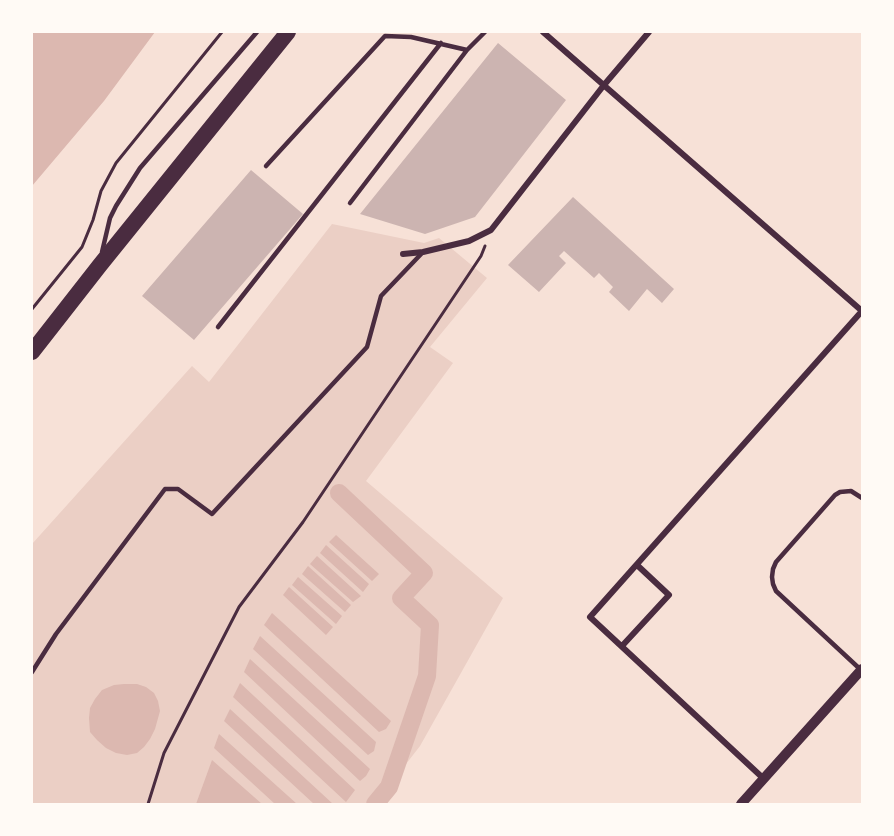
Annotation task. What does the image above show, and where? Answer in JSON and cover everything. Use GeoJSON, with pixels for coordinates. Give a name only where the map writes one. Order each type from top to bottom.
{"type":"FeatureCollection","features":[{"type":"Feature","properties":{"kind":"highway"},"geometry":{"type":"LineString","coordinates":[[32,352],[288,32]]}},
{"type":"Feature","properties":{"kind":"street"},"geometry":{"type":"LineString","coordinates":[[543,32],[862,311],[590,617],[764,779]]}},
{"type":"Feature","properties":{"kind":"street"},"geometry":{"type":"LineString","coordinates":[[403,254],[423,252],[469,241],[491,231],[604,85],[649,32]]}},
{"type":"Feature","properties":{"kind":"street"},"geometry":{"type":"LineString","coordinates":[[622,646],[669,595],[637,565]]}},
{"type":"Feature","properties":{"kind":"street"},"geometry":{"type":"LineString","coordinates":[[741,804],[862,669]]}},
{"type":"Feature","properties":{"kind":"lane"},"geometry":{"type":"LineString","coordinates":[[100,265],[110,218],[140,168],[257,32]]}},
{"type":"Feature","properties":{"kind":"lane"},"geometry":{"type":"LineString","coordinates":[[350,203],[466,50],[485,32]]}},
{"type":"Feature","properties":{"kind":"lane"},"geometry":{"type":"LineString","coordinates":[[266,166],[385,36],[411,37],[466,50]]}},
{"type":"Feature","properties":{"kind":"lane"},"geometry":{"type":"LineString","coordinates":[[218,327],[441,43]]}},
{"type":"Feature","properties":{"kind":"lane"},"geometry":{"type":"LineString","coordinates":[[32,672],[57,633],[165,489],[178,489],[212,514],[367,347],[381,296],[423,252]]}},
{"type":"Feature","properties":{"kind":"lane"},"geometry":{"type":"LineString","coordinates":[[862,498],[851,491],[840,492],[836,495],[776,562],[772,577],[776,591],[862,669]]}},
{"type":"Feature","properties":{"kind":"path"},"geometry":{"type":"LineString","coordinates":[[32,309],[82,247],[101,191],[116,163],[222,32]]}},
{"type":"Feature","properties":{"kind":"path"},"geometry":{"type":"LineString","coordinates":[[148,804],[164,753],[239,607],[303,522],[481,256],[491,231]]}},
{"type":"Feature","properties":{"kind":"shaded area"},"geometry":{"type":"Polygon","coordinates":[[[32,32],[155,32],[104,101],[32,186],[32,32]]]}},
{"type":"Feature","properties":{"kind":"shaded area"},"geometry":{"type":"Polygon","coordinates":[[[332,224],[424,243],[439,238],[487,278],[430,347],[453,363],[366,481],[503,598],[420,746],[375,804],[32,804],[32,544],[192,366],[209,382],[332,224]]]}},
{"type":"Feature","properties":{"kind":"shaded area"},"geometry":{"type":"Polygon","coordinates":[[[336,535],[379,574],[372,581],[329,542],[336,535]]]}},
{"type":"Feature","properties":{"kind":"shaded area"},"geometry":{"type":"Polygon","coordinates":[[[326,545],[369,584],[363,592],[320,553],[326,545]]]}},
{"type":"Feature","properties":{"kind":"shaded area"},"geometry":{"type":"Polygon","coordinates":[[[317,556],[361,596],[353,602],[310,564],[317,556]]]}},
{"type":"Feature","properties":{"kind":"shaded area"},"geometry":{"type":"Polygon","coordinates":[[[308,566],[351,605],[345,612],[302,574],[308,566]]]}},
{"type":"Feature","properties":{"kind":"shaded area"},"geometry":{"type":"Polygon","coordinates":[[[298,577],[342,616],[336,624],[292,585],[298,577]]]}},
{"type":"Feature","properties":{"kind":"shaded area"},"geometry":{"type":"Polygon","coordinates":[[[289,587],[333,627],[326,635],[283,595],[289,587]]]}},
{"type":"Feature","properties":{"kind":"shaded area"},"geometry":{"type":"Polygon","coordinates":[[[272,613],[391,721],[386,729],[379,732],[264,625],[272,613]]]}},
{"type":"Feature","properties":{"kind":"shaded area"},"geometry":{"type":"Polygon","coordinates":[[[260,636],[376,742],[374,751],[368,755],[253,649],[260,636]]]}},
{"type":"Feature","properties":{"kind":"shaded area"},"geometry":{"type":"Polygon","coordinates":[[[250,659],[370,769],[366,776],[360,781],[244,672],[250,659]]]}},
{"type":"Feature","properties":{"kind":"shaded area"},"geometry":{"type":"Polygon","coordinates":[[[240,683],[355,790],[346,802],[233,697],[240,683]]]}},
{"type":"Feature","properties":{"kind":"shaded area"},"geometry":{"type":"Polygon","coordinates":[[[124,684],[137,684],[154,693],[160,711],[155,729],[144,747],[137,753],[127,755],[106,748],[97,740],[90,732],[89,718],[90,708],[102,690],[124,684]]]}},
{"type":"Feature","properties":{"kind":"shaded area"},"geometry":{"type":"Polygon","coordinates":[[[230,709],[333,804],[314,804],[224,721],[230,709]]]}},
{"type":"Feature","properties":{"kind":"shaded area"},"geometry":{"type":"Polygon","coordinates":[[[219,734],[297,804],[275,804],[214,748],[219,734]]]}},
{"type":"Feature","properties":{"kind":"shaded area"},"geometry":{"type":"Polygon","coordinates":[[[212,760],[262,804],[196,804],[212,760]]]}},
{"type":"Feature","properties":{"kind":"building"},"geometry":{"type":"Polygon","coordinates":[[[498,43],[566,100],[475,217],[425,234],[360,214],[498,43]]]}},
{"type":"Feature","properties":{"kind":"building"},"geometry":{"type":"Polygon","coordinates":[[[251,170],[303,214],[194,340],[142,296],[251,170]]]}},
{"type":"Feature","properties":{"kind":"building"},"geometry":{"type":"Polygon","coordinates":[[[573,197],[674,289],[662,303],[647,289],[629,311],[609,292],[613,287],[599,273],[594,278],[564,251],[559,256],[566,263],[539,292],[508,265],[573,197]]]}},
{"type":"Feature","properties":{"kind":"waterway"},"geometry":{"type":"LineString","coordinates":[[339,493],[424,573],[401,598],[430,625],[427,676],[389,787],[375,804]]}}]}
